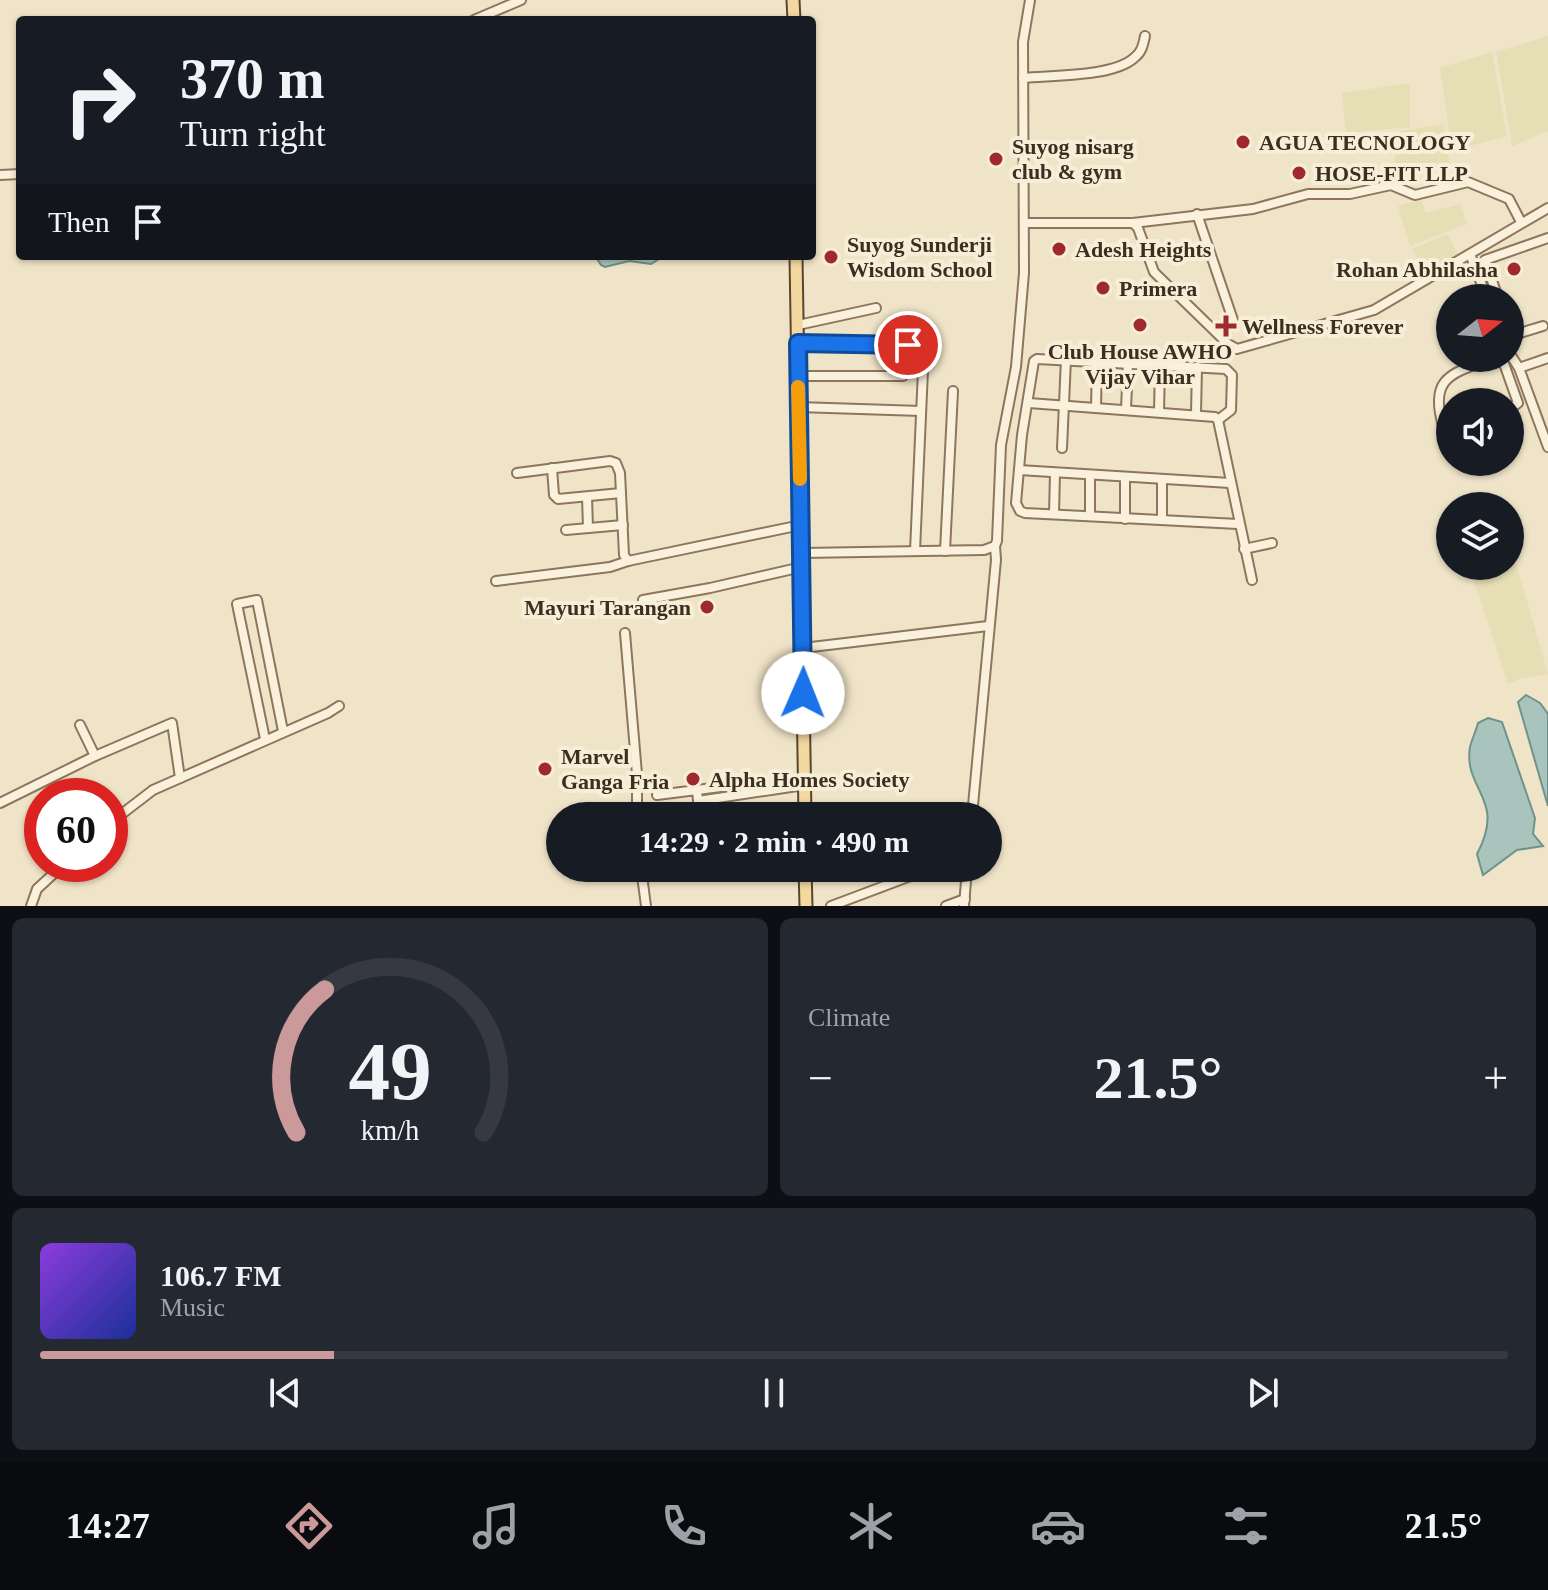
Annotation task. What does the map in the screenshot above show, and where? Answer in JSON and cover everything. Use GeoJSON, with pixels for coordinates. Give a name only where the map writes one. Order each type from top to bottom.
{"type":"FeatureCollection","features":[{"type":"Feature","properties":{"kind":"main road"},"geometry":{"type":"LineString","coordinates":[[796,260],[805,802]]}},
{"type":"Feature","properties":{"kind":"main road"},"geometry":{"type":"LineString","coordinates":[[805,882],[806,906]]}},
{"type":"Feature","properties":{"kind":"street"},"geometry":{"type":"LineString","coordinates":[[483,16],[521,0]]}},
{"type":"Feature","properties":{"kind":"street"},"geometry":{"type":"LineString","coordinates":[[973,802],[996,560],[1002,433],[1020,335],[1024,223],[1023,42],[1030,0]]}},
{"type":"Feature","properties":{"kind":"street"},"geometry":{"type":"LineString","coordinates":[[1023,78],[1116,69],[1134,58],[1142,48],[1145,36]]}},
{"type":"Feature","properties":{"kind":"street"},"geometry":{"type":"LineString","coordinates":[[1024,223],[1133,223],[1253,209],[1308,194],[1350,194],[1384,185],[1396,186],[1415,195],[1468,182],[1509,199],[1521,222]]}},
{"type":"Feature","properties":{"kind":"street"},"geometry":{"type":"LineString","coordinates":[[1133,223],[1138,228],[1154,272],[1228,344],[1237,349],[1374,310],[1548,208]]}},
{"type":"Feature","properties":{"kind":"street"},"geometry":{"type":"LineString","coordinates":[[1197,214],[1233,320]]}},
{"type":"Feature","properties":{"kind":"street"},"geometry":{"type":"LineString","coordinates":[[1493,284],[1485,260],[1548,238]]}},
{"type":"Feature","properties":{"kind":"street"},"geometry":{"type":"LineString","coordinates":[[1470,254],[1482,284]]}},
{"type":"Feature","properties":{"kind":"street"},"geometry":{"type":"LineString","coordinates":[[798,325],[876,308]]}},
{"type":"Feature","properties":{"kind":"street"},"geometry":{"type":"LineString","coordinates":[[1524,331],[1543,326]]}},
{"type":"Feature","properties":{"kind":"street"},"geometry":{"type":"LineString","coordinates":[[798,343],[908,345]]}},
{"type":"Feature","properties":{"kind":"street"},"geometry":{"type":"LineString","coordinates":[[1218,420],[1231,410],[1232,375],[1226,369],[1066,359],[1042,358],[1034,361],[1022,435],[1016,503],[1020,511],[1238,524]]}},
{"type":"Feature","properties":{"kind":"street"},"geometry":{"type":"LineString","coordinates":[[1524,368],[1548,358]]}},
{"type":"Feature","properties":{"kind":"street"},"geometry":{"type":"LineString","coordinates":[[1062,448],[1066,359]]}},
{"type":"Feature","properties":{"kind":"street"},"geometry":{"type":"LineString","coordinates":[[1096,408],[1097,361]]}},
{"type":"Feature","properties":{"kind":"street"},"geometry":{"type":"LineString","coordinates":[[1126,409],[1128,363]]}},
{"type":"Feature","properties":{"kind":"street"},"geometry":{"type":"LineString","coordinates":[[1159,412],[1160,365]]}},
{"type":"Feature","properties":{"kind":"street"},"geometry":{"type":"LineString","coordinates":[[1196,414],[1197,367]]}},
{"type":"Feature","properties":{"kind":"street"},"geometry":{"type":"LineString","coordinates":[[915,551],[923,370]]}},
{"type":"Feature","properties":{"kind":"street"},"geometry":{"type":"LineString","coordinates":[[1442,388],[1451,374],[1456,372]]}},
{"type":"Feature","properties":{"kind":"street"},"geometry":{"type":"LineString","coordinates":[[1507,372],[1513,388]]}},
{"type":"Feature","properties":{"kind":"street"},"geometry":{"type":"LineString","coordinates":[[1509,378],[1517,372]]}},
{"type":"Feature","properties":{"kind":"street"},"geometry":{"type":"LineString","coordinates":[[1521,372],[1548,447]]}},
{"type":"Feature","properties":{"kind":"street"},"geometry":{"type":"LineString","coordinates":[[798,376],[903,376]]}},
{"type":"Feature","properties":{"kind":"street"},"geometry":{"type":"LineString","coordinates":[[945,551],[953,391]]}},
{"type":"Feature","properties":{"kind":"street"},"geometry":{"type":"LineString","coordinates":[[1029,403],[1215,417],[1252,580]]}},
{"type":"Feature","properties":{"kind":"street"},"geometry":{"type":"LineString","coordinates":[[798,407],[921,411]]}},
{"type":"Feature","properties":{"kind":"street"},"geometry":{"type":"LineString","coordinates":[[1002,433],[1022,435]]}},
{"type":"Feature","properties":{"kind":"street"},"geometry":{"type":"LineString","coordinates":[[517,473],[610,461],[616,463],[620,473],[624,555],[628,561]]}},
{"type":"Feature","properties":{"kind":"street"},"geometry":{"type":"LineString","coordinates":[[552,468],[556,497],[621,493]]}},
{"type":"Feature","properties":{"kind":"street"},"geometry":{"type":"LineString","coordinates":[[1019,470],[1230,483]]}},
{"type":"Feature","properties":{"kind":"street"},"geometry":{"type":"LineString","coordinates":[[1054,514],[1055,473]]}},
{"type":"Feature","properties":{"kind":"street"},"geometry":{"type":"LineString","coordinates":[[1090,475],[1090,516]]}},
{"type":"Feature","properties":{"kind":"street"},"geometry":{"type":"LineString","coordinates":[[1125,477],[1125,519]]}},
{"type":"Feature","properties":{"kind":"street"},"geometry":{"type":"LineString","coordinates":[[1162,479],[1162,520]]}},
{"type":"Feature","properties":{"kind":"street"},"geometry":{"type":"LineString","coordinates":[[587,497],[588,528]]}},
{"type":"Feature","properties":{"kind":"street"},"geometry":{"type":"LineString","coordinates":[[566,530],[623,525]]}},
{"type":"Feature","properties":{"kind":"street"},"geometry":{"type":"LineString","coordinates":[[496,581],[610,567],[801,525]]}},
{"type":"Feature","properties":{"kind":"street"},"geometry":{"type":"LineString","coordinates":[[1244,549],[1272,543]]}},
{"type":"Feature","properties":{"kind":"street"},"geometry":{"type":"LineString","coordinates":[[802,553],[984,550],[995,546]]}},
{"type":"Feature","properties":{"kind":"street"},"geometry":{"type":"LineString","coordinates":[[643,600],[802,567]]}},
{"type":"Feature","properties":{"kind":"street"},"geometry":{"type":"LineString","coordinates":[[265,739],[237,604],[257,600],[283,731]]}},
{"type":"Feature","properties":{"kind":"street"},"geometry":{"type":"LineString","coordinates":[[803,648],[988,626]]}},
{"type":"Feature","properties":{"kind":"street"},"geometry":{"type":"LineString","coordinates":[[625,633],[637,802]]}},
{"type":"Feature","properties":{"kind":"street"},"geometry":{"type":"LineString","coordinates":[[252,676],[272,671]]}},
{"type":"Feature","properties":{"kind":"street"},"geometry":{"type":"LineString","coordinates":[[128,809],[153,790],[339,706]]}},
{"type":"Feature","properties":{"kind":"street"},"geometry":{"type":"LineString","coordinates":[[262,724],[281,719]]}},
{"type":"Feature","properties":{"kind":"street"},"geometry":{"type":"LineString","coordinates":[[0,803],[95,756],[172,723],[180,778]]}},
{"type":"Feature","properties":{"kind":"street"},"geometry":{"type":"LineString","coordinates":[[80,725],[95,756]]}},
{"type":"Feature","properties":{"kind":"street"},"geometry":{"type":"LineString","coordinates":[[657,795],[736,785]]}},
{"type":"Feature","properties":{"kind":"street"},"geometry":{"type":"LineString","coordinates":[[697,790],[698,801],[804,785]]}},
{"type":"Feature","properties":{"kind":"street"},"geometry":{"type":"LineString","coordinates":[[31,906],[37,889],[45,882]]}},
{"type":"Feature","properties":{"kind":"street"},"geometry":{"type":"LineString","coordinates":[[643,882],[646,906]]}},
{"type":"Feature","properties":{"kind":"street"},"geometry":{"type":"LineString","coordinates":[[831,906],[895,882]]}},
{"type":"Feature","properties":{"kind":"street"},"geometry":{"type":"LineString","coordinates":[[946,906],[964,903],[966,882]]}},
{"type":"Feature","properties":{"kind":"shaded area"},"geometry":{"type":"Polygon","coordinates":[[[1548,36],[1548,131],[1512,146],[1496,52],[1548,36]]]}},
{"type":"Feature","properties":{"kind":"shaded area"},"geometry":{"type":"Polygon","coordinates":[[[1492,52],[1507,136],[1452,151],[1440,68],[1492,52]]]}},
{"type":"Feature","properties":{"kind":"shaded area"},"geometry":{"type":"Polygon","coordinates":[[[1410,83],[1410,127],[1346,133],[1342,93],[1410,83]]]}},
{"type":"Feature","properties":{"kind":"shaded area"},"geometry":{"type":"Polygon","coordinates":[[[1444,124],[1450,166],[1395,177],[1395,132],[1444,124]]]}},
{"type":"Feature","properties":{"kind":"shaded area"},"geometry":{"type":"Polygon","coordinates":[[[1421,200],[1426,213],[1460,204],[1467,224],[1410,246],[1398,206],[1421,200]]]}},
{"type":"Feature","properties":{"kind":"shaded area"},"geometry":{"type":"Polygon","coordinates":[[[1448,234],[1459,257],[1426,276],[1412,249],[1448,234]]]}},
{"type":"Feature","properties":{"kind":"shaded area"},"geometry":{"type":"Polygon","coordinates":[[[1474,580],[1521,580],[1548,674],[1508,684],[1474,580]]]}},
{"type":"Feature","properties":{"kind":"water"},"geometry":{"type":"Polygon","coordinates":[[[598,260],[657,260],[651,264],[629,261],[605,267],[598,260]]]}},
{"type":"Feature","properties":{"kind":"water"},"geometry":{"type":"Polygon","coordinates":[[[1526,695],[1540,703],[1548,714],[1548,806],[1518,702],[1526,695]]]}},
{"type":"Feature","properties":{"kind":"water"},"geometry":{"type":"Polygon","coordinates":[[[1488,718],[1502,722],[1535,818],[1533,834],[1543,846],[1517,850],[1483,875],[1477,854],[1488,820],[1472,774],[1470,747],[1478,723],[1488,718]]]}},
{"type":"Feature","properties":{"kind":"slow traffic"},"geometry":{"type":"LineString","coordinates":[[798,387],[800,479]]}},
{"type":"Feature","properties":{"kind":"place","name":"AGUA TECNOLOGY"},"geometry":{"type":"Point","coordinates":[1243,142]}},
{"type":"Feature","properties":{"kind":"place","name":"Suyog nisarg club & gym"},"geometry":{"type":"Point","coordinates":[996,159]}},
{"type":"Feature","properties":{"kind":"place","name":"HOSE-FIT LLP"},"geometry":{"type":"Point","coordinates":[1299,173]}},
{"type":"Feature","properties":{"kind":"place","name":"Adesh Heights"},"geometry":{"type":"Point","coordinates":[1059,249]}},
{"type":"Feature","properties":{"kind":"place","name":"Suyog Sunderji Wisdom School"},"geometry":{"type":"Point","coordinates":[831,257]}},
{"type":"Feature","properties":{"kind":"place","name":"Rohan Abhilasha"},"geometry":{"type":"Point","coordinates":[1514,269]}},
{"type":"Feature","properties":{"kind":"place","name":"Primera"},"geometry":{"type":"Point","coordinates":[1103,288]}},
{"type":"Feature","properties":{"kind":"place","name":"Club House AWHO Vijay Vihar"},"geometry":{"type":"Point","coordinates":[1140,325]}},
{"type":"Feature","properties":{"kind":"place","name":"Wellness Forever"},"geometry":{"type":"Point","coordinates":[1226,326]}},
{"type":"Feature","properties":{"kind":"place","name":"Mayuri Tarangan"},"geometry":{"type":"Point","coordinates":[707,607]}},
{"type":"Feature","properties":{"kind":"place","name":"Marvel Ganga Fria"},"geometry":{"type":"Point","coordinates":[545,769]}},
{"type":"Feature","properties":{"kind":"place","name":"Alpha Homes Society"},"geometry":{"type":"Point","coordinates":[693,779]}},
{"type":"Feature","properties":{"kind":"route"},"geometry":{"type":"LineString","coordinates":[[803,693],[798,343],[908,345]]}}]}
